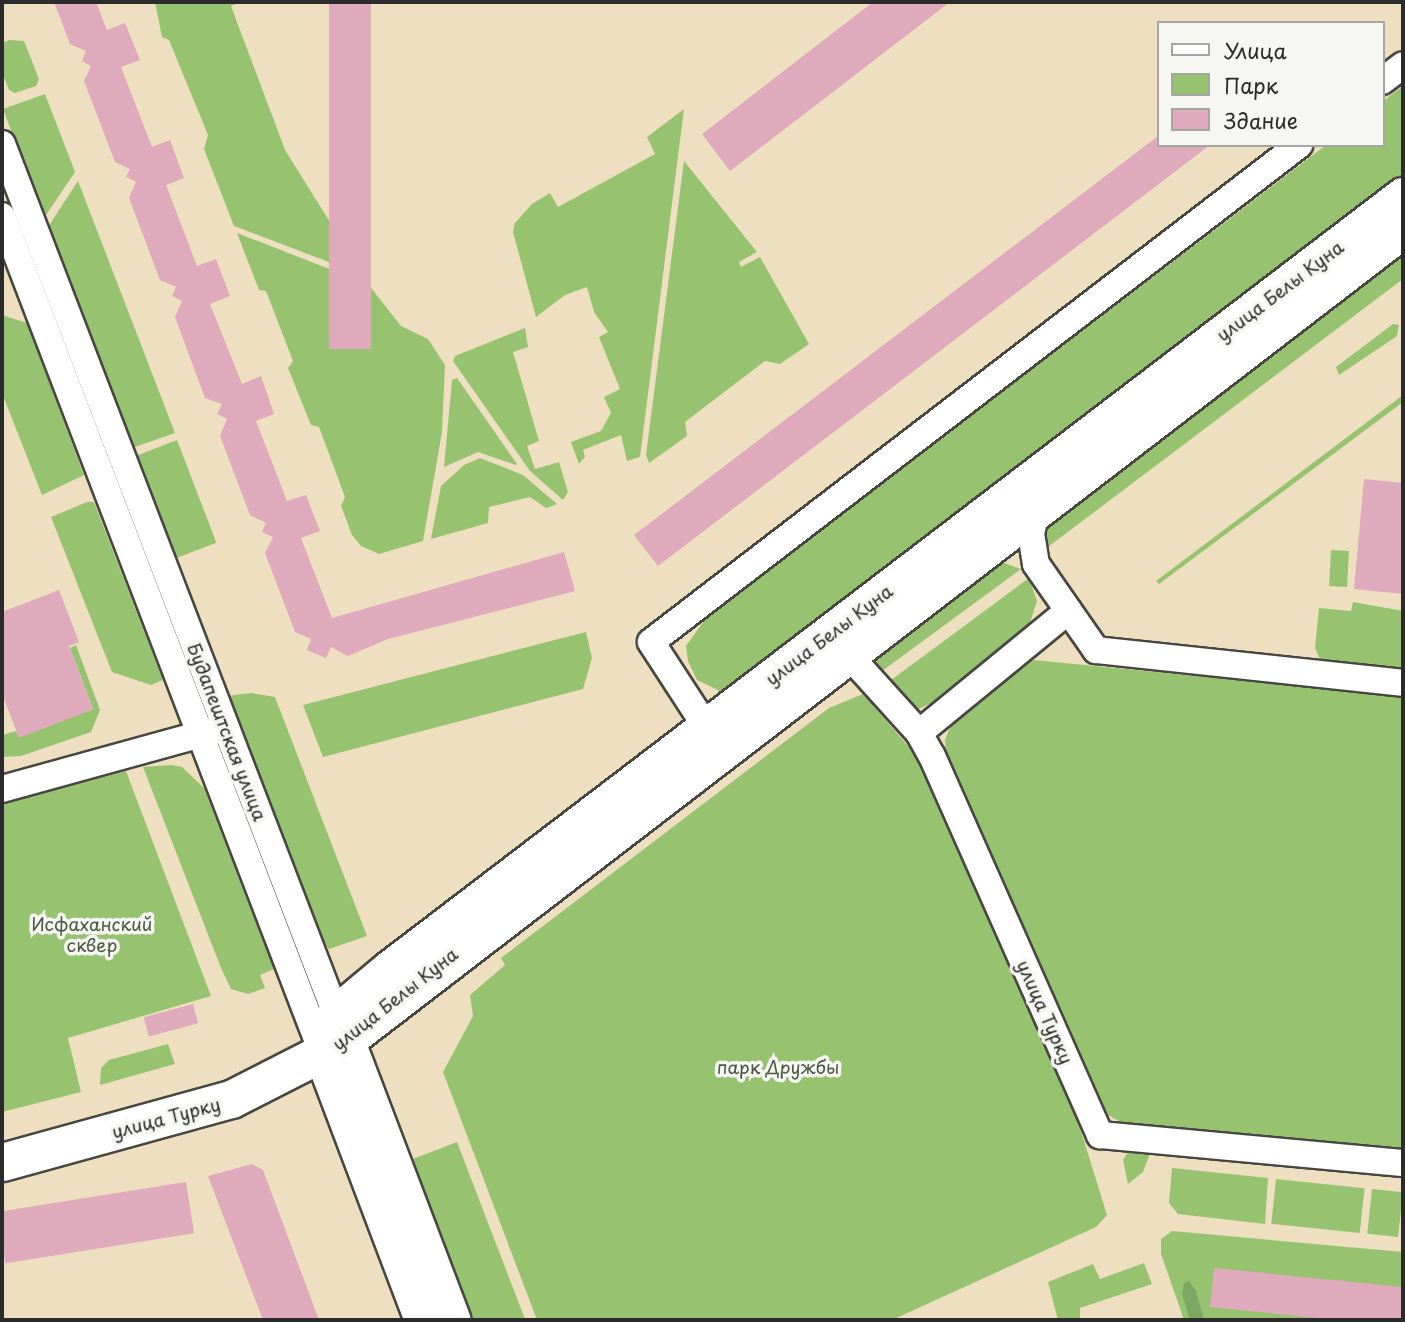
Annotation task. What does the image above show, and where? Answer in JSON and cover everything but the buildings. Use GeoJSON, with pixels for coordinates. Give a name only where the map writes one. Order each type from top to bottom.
{"type":"FeatureCollection","features":[{"type":"Feature","properties":{"kind":"street"},"geometry":{"type":"LineString","coordinates":[[1384,79],[1403,65]]}},
{"type":"Feature","properties":{"kind":"street","name":"Будапештская улица"},"geometry":{"type":"LineString","coordinates":[[2,144],[213,731],[334,1037],[423,1320]]}},
{"type":"Feature","properties":{"kind":"street"},"geometry":{"type":"LineString","coordinates":[[714,739],[651,642],[1296,147]]}},
{"type":"Feature","properties":{"kind":"street","name":"улица Белы Куна"},"geometry":{"type":"LineString","coordinates":[[334,1037],[839,644],[1403,196]]}},
{"type":"Feature","properties":{"kind":"street","name":"Будапештская улица"},"geometry":{"type":"LineString","coordinates":[[2,216],[213,731],[334,1037],[452,1320]]}},
{"type":"Feature","properties":{"kind":"street","name":"улица Белы Куна"},"geometry":{"type":"LineString","coordinates":[[839,644],[1037,509],[1403,229]]}},
{"type":"Feature","properties":{"kind":"street"},"geometry":{"type":"LineString","coordinates":[[1037,509],[1031,551],[1068,611],[1103,653],[1403,683]]}},
{"type":"Feature","properties":{"kind":"street"},"geometry":{"type":"LineString","coordinates":[[919,733],[1068,611]]}},
{"type":"Feature","properties":{"kind":"street","name":"улица Турку"},"geometry":{"type":"LineString","coordinates":[[839,644],[919,733],[1100,1135],[1403,1163]]}},
{"type":"Feature","properties":{"kind":"street"},"geometry":{"type":"LineString","coordinates":[[2,789],[213,731]]}},
{"type":"Feature","properties":{"kind":"street","name":"улица Турку"},"geometry":{"type":"LineString","coordinates":[[2,1162],[232,1100],[334,1037]]}},
{"type":"Feature","properties":{"kind":"green space"},"geometry":{"type":"Polygon","coordinates":[[[155,2],[241,2],[231,6],[285,150],[363,275],[234,226],[204,149],[208,135],[169,40],[162,37],[155,2]]]}},
{"type":"Feature","properties":{"kind":"green space"},"geometry":{"type":"Polygon","coordinates":[[[9,40],[24,41],[39,79],[36,86],[15,93],[9,90],[2,72],[2,43],[9,40]]]}},
{"type":"Feature","properties":{"kind":"green space"},"geometry":{"type":"Polygon","coordinates":[[[1403,86],[1403,178],[722,692],[697,680],[688,661],[686,646],[706,618],[1323,147],[1384,147],[1384,100],[1403,86]]]}},
{"type":"Feature","properties":{"kind":"green space"},"geometry":{"type":"Polygon","coordinates":[[[45,94],[75,172],[44,218],[3,109],[45,94]]]}},
{"type":"Feature","properties":{"kind":"green space"},"geometry":{"type":"Polygon","coordinates":[[[684,109],[640,457],[627,461],[621,435],[583,450],[585,457],[579,464],[571,442],[601,431],[611,413],[604,397],[620,389],[599,337],[608,332],[594,312],[587,287],[565,295],[536,317],[513,232],[515,223],[532,204],[550,193],[558,207],[655,154],[647,137],[684,109]]]}},
{"type":"Feature","properties":{"kind":"green space"},"geometry":{"type":"Polygon","coordinates":[[[684,161],[757,252],[739,262],[741,267],[760,257],[809,344],[780,364],[765,361],[685,422],[687,436],[649,463],[646,455],[684,161]]]}},
{"type":"Feature","properties":{"kind":"green space"},"geometry":{"type":"Polygon","coordinates":[[[78,181],[175,433],[132,448],[48,227],[78,181]]]}},
{"type":"Feature","properties":{"kind":"green space"},"geometry":{"type":"Polygon","coordinates":[[[237,233],[368,284],[401,326],[428,339],[445,365],[442,432],[423,541],[379,554],[361,546],[352,535],[341,506],[345,497],[319,427],[311,425],[288,368],[293,361],[266,291],[259,290],[237,233]]]}},
{"type":"Feature","properties":{"kind":"green space"},"geometry":{"type":"Polygon","coordinates":[[[1403,247],[1403,279],[1044,550],[1046,525],[1403,247]]]}},
{"type":"Feature","properties":{"kind":"green space"},"geometry":{"type":"Polygon","coordinates":[[[2,315],[27,323],[84,475],[42,495],[2,393],[2,315]]]}},
{"type":"Feature","properties":{"kind":"green space"},"geometry":{"type":"Polygon","coordinates":[[[1393,324],[1399,325],[1397,336],[1339,375],[1336,367],[1393,324]]]}},
{"type":"Feature","properties":{"kind":"green space"},"geometry":{"type":"Polygon","coordinates":[[[525,328],[528,347],[513,352],[539,441],[527,446],[535,469],[559,462],[568,492],[563,500],[530,471],[453,361],[455,356],[525,328]]]}},
{"type":"Feature","properties":{"kind":"green space"},"geometry":{"type":"Polygon","coordinates":[[[457,378],[516,465],[478,452],[444,467],[452,380],[457,378]]]}},
{"type":"Feature","properties":{"kind":"green space"},"geometry":{"type":"Polygon","coordinates":[[[1403,395],[1403,402],[1159,584],[1156,581],[1403,395]]]}},
{"type":"Feature","properties":{"kind":"green space"},"geometry":{"type":"Polygon","coordinates":[[[177,440],[216,543],[174,559],[135,456],[177,440]]]}},
{"type":"Feature","properties":{"kind":"green space"},"geometry":{"type":"Polygon","coordinates":[[[480,458],[523,475],[557,504],[546,508],[530,497],[489,507],[488,523],[431,539],[441,486],[464,465],[480,458]]]}},
{"type":"Feature","properties":{"kind":"green space"},"geometry":{"type":"Polygon","coordinates":[[[87,502],[94,502],[163,680],[151,685],[112,672],[51,517],[87,502]]]}},
{"type":"Feature","properties":{"kind":"green space"},"geometry":{"type":"Polygon","coordinates":[[[1331,550],[1349,551],[1347,587],[1329,586],[1331,550]]]}},
{"type":"Feature","properties":{"kind":"green space"},"geometry":{"type":"Polygon","coordinates":[[[996,560],[1021,569],[878,674],[876,655],[996,560]]]}},
{"type":"Feature","properties":{"kind":"green space"},"geometry":{"type":"Polygon","coordinates":[[[1029,578],[1037,601],[1029,626],[943,697],[919,709],[907,704],[887,683],[1029,578]]]}},
{"type":"Feature","properties":{"kind":"green space"},"geometry":{"type":"Polygon","coordinates":[[[1353,602],[1403,611],[1403,670],[1321,661],[1315,648],[1319,608],[1351,611],[1353,602]]]}},
{"type":"Feature","properties":{"kind":"green space"},"geometry":{"type":"Polygon","coordinates":[[[586,632],[592,658],[583,689],[323,757],[303,705],[586,632]]]}},
{"type":"Feature","properties":{"kind":"green space"},"geometry":{"type":"Polygon","coordinates":[[[76,645],[100,710],[91,732],[21,756],[2,757],[2,735],[16,731],[19,737],[93,709],[70,648],[76,645]]]}},
{"type":"Feature","properties":{"kind":"green space"},"geometry":{"type":"Polygon","coordinates":[[[1033,660],[1403,696],[1403,1151],[1121,1122],[1108,1115],[946,751],[945,740],[951,725],[1033,660]]]}},
{"type":"Feature","properties":{"kind":"green space"},"geometry":{"type":"Polygon","coordinates":[[[251,693],[275,697],[367,936],[329,949],[321,939],[227,696],[251,693]]]}},
{"type":"Feature","properties":{"kind":"green space","name":"парк Дружбы"},"geometry":{"type":"Polygon","coordinates":[[[863,694],[915,754],[1075,1112],[1107,1215],[1096,1227],[892,1320],[537,1320],[443,1072],[473,1016],[470,995],[505,965],[501,958],[829,708],[863,694]]]}},
{"type":"Feature","properties":{"kind":"green space"},"geometry":{"type":"Polygon","coordinates":[[[143,767],[182,767],[204,788],[274,969],[260,975],[265,988],[248,994],[231,989],[221,968],[143,767]]]}},
{"type":"Feature","properties":{"kind":"green space","name":"Исфаханский сквер"},"geometry":{"type":"Polygon","coordinates":[[[126,771],[211,996],[68,1038],[81,1092],[2,1112],[2,804],[126,771]]]}},
{"type":"Feature","properties":{"kind":"green space"},"geometry":{"type":"Polygon","coordinates":[[[168,1044],[175,1064],[100,1085],[101,1068],[109,1060],[168,1044]]]}},
{"type":"Feature","properties":{"kind":"green space"},"geometry":{"type":"Polygon","coordinates":[[[457,1142],[525,1319],[472,1320],[410,1160],[457,1142]]]}},
{"type":"Feature","properties":{"kind":"green space"},"geometry":{"type":"Polygon","coordinates":[[[1129,1151],[1151,1151],[1143,1172],[1128,1184],[1123,1160],[1129,1151]]]}},
{"type":"Feature","properties":{"kind":"green space"},"geometry":{"type":"Polygon","coordinates":[[[1172,1168],[1268,1178],[1265,1224],[1178,1214],[1169,1203],[1172,1168]]]}},
{"type":"Feature","properties":{"kind":"green space"},"geometry":{"type":"Polygon","coordinates":[[[1276,1179],[1365,1188],[1360,1233],[1271,1224],[1276,1179]]]}},
{"type":"Feature","properties":{"kind":"green space"},"geometry":{"type":"Polygon","coordinates":[[[1372,1189],[1403,1192],[1398,1237],[1367,1234],[1372,1189]]]}},
{"type":"Feature","properties":{"kind":"green space"},"geometry":{"type":"Polygon","coordinates":[[[1172,1231],[1403,1252],[1403,1320],[1184,1320],[1161,1254],[1161,1239],[1172,1231]]]}},
{"type":"Feature","properties":{"kind":"green space"},"geometry":{"type":"Polygon","coordinates":[[[1144,1263],[1152,1284],[1080,1308],[1080,1320],[1058,1320],[1048,1282],[1093,1264],[1100,1279],[1144,1263]]]}},
{"type":"Feature","properties":{"kind":"green space"},"geometry":{"type":"Polygon","coordinates":[[[1189,1281],[1196,1291],[1204,1320],[1190,1320],[1182,1294],[1184,1283],[1189,1281]]]}}]}
